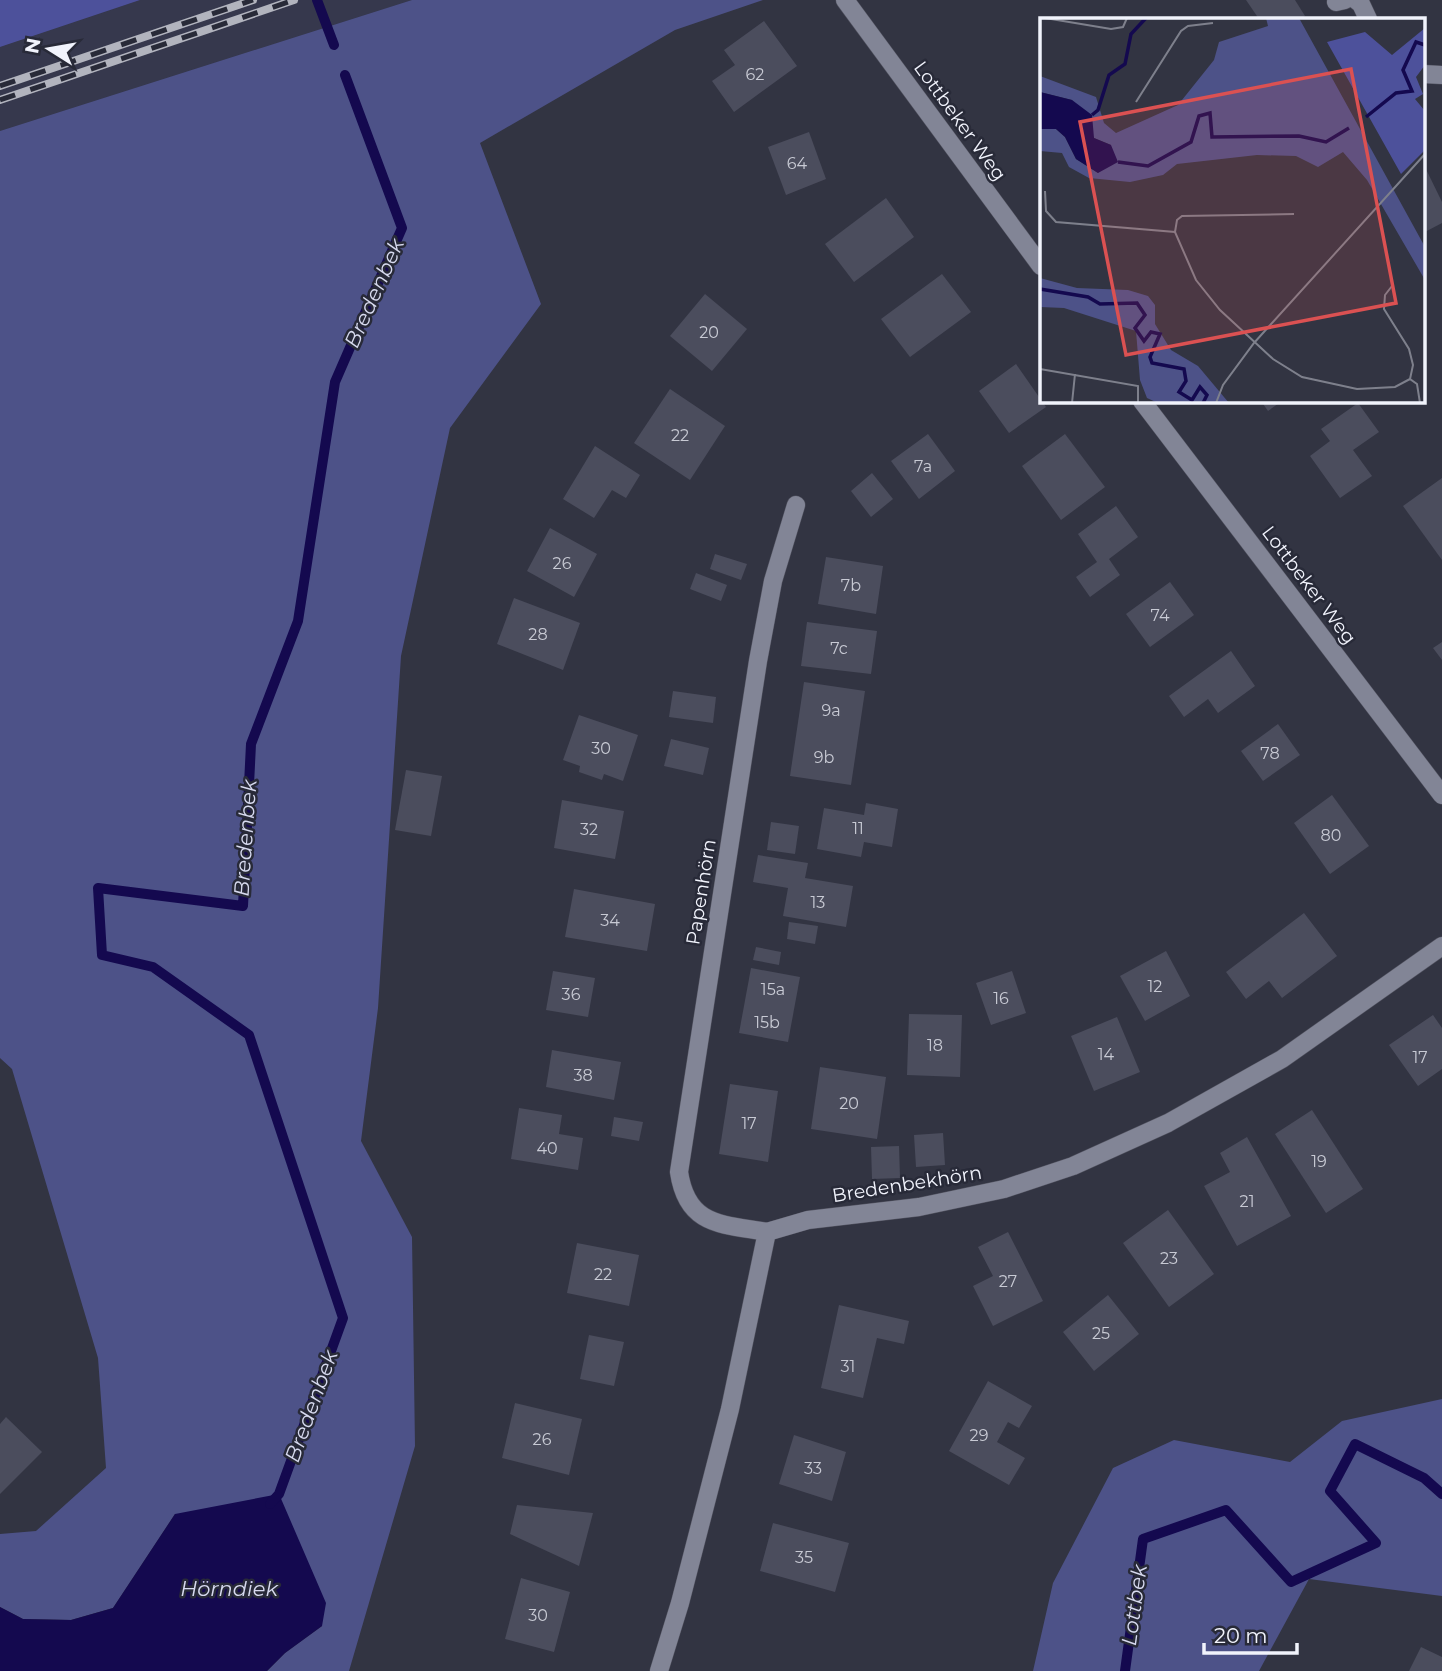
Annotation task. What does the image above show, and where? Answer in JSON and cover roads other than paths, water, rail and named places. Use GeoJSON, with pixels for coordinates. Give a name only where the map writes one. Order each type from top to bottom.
{"type":"FeatureCollection","features":[{"type":"Feature","properties":{"kind":"street","name":"Lottbeker Weg"},"geometry":{"type":"LineString","coordinates":[[845,0],[1040,265]]}},
{"type":"Feature","properties":{"kind":"street"},"geometry":{"type":"LineString","coordinates":[[1356,0],[1368,18]]}},
{"type":"Feature","properties":{"kind":"street"},"geometry":{"type":"LineString","coordinates":[[1424,74],[1442,75]]}},
{"type":"Feature","properties":{"kind":"street","name":"Lottbeker Weg"},"geometry":{"type":"LineString","coordinates":[[1143,402],[1442,795]]}},
{"type":"Feature","properties":{"kind":"street","name":"Papenhörn"},"geometry":{"type":"LineString","coordinates":[[767,1232],[723,1225],[693,1210],[682,1190],[679,1172],[758,661],[773,581],[796,505]]}},
{"type":"Feature","properties":{"kind":"street","name":"Bredenbekhörn"},"geometry":{"type":"LineString","coordinates":[[767,1232],[808,1220],[919,1207],[1004,1189],[1073,1166],[1168,1123],[1282,1059],[1442,946]]}},
{"type":"Feature","properties":{"kind":"street"},"geometry":{"type":"LineString","coordinates":[[659,1671],[680,1603],[730,1409],[767,1232]]}},
{"type":"Feature","properties":{"kind":"water","name":"Hörndiek"},"geometry":{"type":"Polygon","coordinates":[[[279,1494],[326,1603],[322,1626],[285,1653],[267,1671],[0,1671],[0,1607],[23,1619],[71,1620],[113,1608],[175,1514],[279,1494]]]}},
{"type":"Feature","properties":{"kind":"waterway","name":"Bredenbek"},"geometry":{"type":"LineString","coordinates":[[317,0],[334,45]]}},
{"type":"Feature","properties":{"kind":"waterway","name":"Bredenbek"},"geometry":{"type":"LineString","coordinates":[[270,1504],[279,1494],[343,1318],[249,1035],[153,967],[102,955],[98,888],[243,906],[251,744],[298,621],[335,382],[402,228],[345,75]]}},
{"type":"Feature","properties":{"kind":"waterway","name":"Lottbek"},"geometry":{"type":"LineString","coordinates":[[1125,1671],[1143,1539],[1226,1510],[1291,1582],[1376,1543],[1330,1491],[1355,1444],[1424,1478],[1442,1494]]}},
{"type":"Feature","properties":{"kind":"railway"},"geometry":{"type":"LineString","coordinates":[[0,86],[253,0]]}},
{"type":"Feature","properties":{"kind":"railway"},"geometry":{"type":"LineString","coordinates":[[0,100],[294,0]]}}]}
